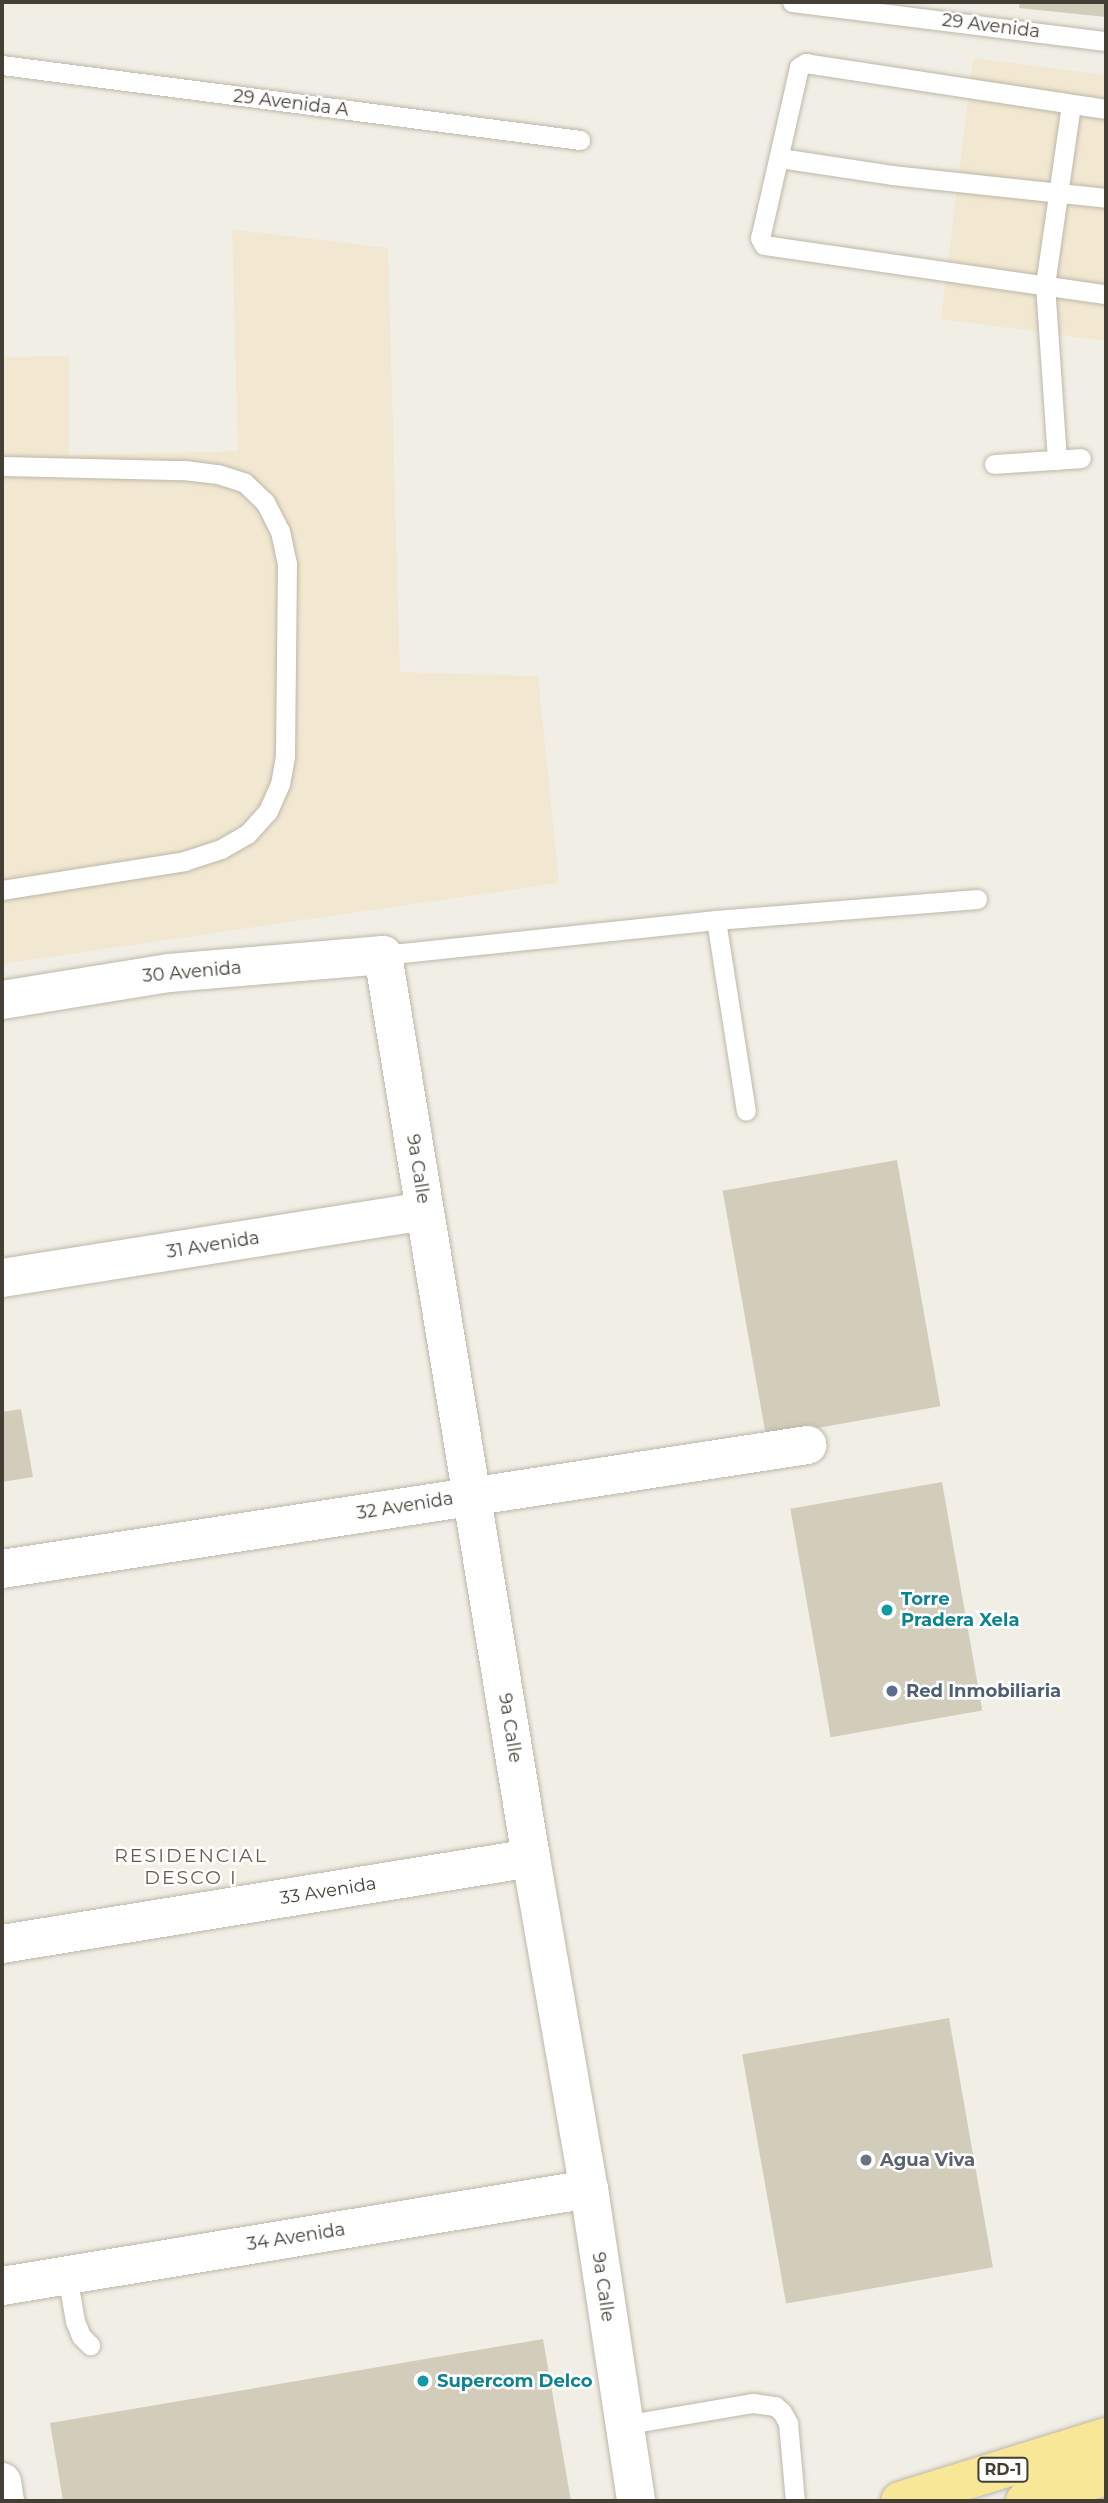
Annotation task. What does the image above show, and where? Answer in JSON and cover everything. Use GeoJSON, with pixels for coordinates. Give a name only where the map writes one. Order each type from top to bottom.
{"type":"FeatureCollection","features":[{"type":"Feature","properties":{"kind":"main road","name":"RD-1"},"geometry":{"type":"LineString","coordinates":[[900,2501],[1106,2437]]}},
{"type":"Feature","properties":{"kind":"main road"},"geometry":{"type":"LineString","coordinates":[[1026,2501],[1106,2476]]}},
{"type":"Feature","properties":{"kind":"street","name":"30 Avenida"},"geometry":{"type":"LineString","coordinates":[[2,1000],[169,973],[383,955]]}},
{"type":"Feature","properties":{"kind":"street","name":"9a Calle"},"geometry":{"type":"LineString","coordinates":[[383,955],[531,1857],[589,2189],[636,2501]]}},
{"type":"Feature","properties":{"kind":"street","name":"31 Avenida"},"geometry":{"type":"LineString","coordinates":[[2,1278],[424,1211]]}},
{"type":"Feature","properties":{"kind":"street","name":"32 Avenida"},"geometry":{"type":"LineString","coordinates":[[2,1569],[808,1445]]}},
{"type":"Feature","properties":{"kind":"street","name":"33 Avenida"},"geometry":{"type":"LineString","coordinates":[[2,1944],[531,1857]]}},
{"type":"Feature","properties":{"kind":"street","name":"34 Avenida"},"geometry":{"type":"LineString","coordinates":[[2,2286],[589,2189]]}},
{"type":"Feature","properties":{"kind":"street"},"geometry":{"type":"LineString","coordinates":[[2,2482],[5,2501]]}},
{"type":"Feature","properties":{"kind":"lane","name":"29 Avenida"},"geometry":{"type":"LineString","coordinates":[[792,2],[853,5],[1106,41]]}},
{"type":"Feature","properties":{"kind":"lane"},"geometry":{"type":"LineString","coordinates":[[1106,109],[806,63],[799,68],[760,238],[764,245],[1106,294]]}},
{"type":"Feature","properties":{"kind":"lane","name":"29 Avenida A"},"geometry":{"type":"LineString","coordinates":[[2,65],[580,141]]}},
{"type":"Feature","properties":{"kind":"lane"},"geometry":{"type":"LineString","coordinates":[[1057,460],[1045,285],[1056,192],[1071,105]]}},
{"type":"Feature","properties":{"kind":"lane"},"geometry":{"type":"LineString","coordinates":[[780,158],[892,175],[1106,198]]}},
{"type":"Feature","properties":{"kind":"lane"},"geometry":{"type":"LineString","coordinates":[[994,464],[1081,458]]}},
{"type":"Feature","properties":{"kind":"lane"},"geometry":{"type":"LineString","coordinates":[[2,466],[184,470],[218,474],[244,483],[265,502],[280,531],[287,564],[285,756],[280,784],[268,811],[247,834],[220,849],[185,861],[2,890]]}},
{"type":"Feature","properties":{"kind":"lane"},"geometry":{"type":"LineString","coordinates":[[383,955],[716,920],[977,899]]}},
{"type":"Feature","properties":{"kind":"lane"},"geometry":{"type":"LineString","coordinates":[[716,920],[746,1111]]}},
{"type":"Feature","properties":{"kind":"lane"},"geometry":{"type":"LineString","coordinates":[[67,2275],[75,2321],[80,2336],[90,2345]]}},
{"type":"Feature","properties":{"kind":"lane"},"geometry":{"type":"LineString","coordinates":[[623,2425],[753,2403],[775,2406],[788,2423],[796,2501]]}},
{"type":"Feature","properties":{"kind":"shaded area"},"geometry":{"type":"Polygon","coordinates":[[[973,58],[1106,75],[1106,341],[941,319],[973,58]]]}},
{"type":"Feature","properties":{"kind":"shaded area"},"geometry":{"type":"Polygon","coordinates":[[[232,229],[388,248],[400,672],[538,676],[559,883],[2,964],[2,357],[69,356],[69,455],[238,451],[232,229]]]}},
{"type":"Feature","properties":{"kind":"building"},"geometry":{"type":"Polygon","coordinates":[[[1020,2],[1106,2],[1106,17],[1019,8],[1020,2]]]}},
{"type":"Feature","properties":{"kind":"building"},"geometry":{"type":"Polygon","coordinates":[[[897,1160],[940,1406],[766,1437],[723,1191],[897,1160]]]}},
{"type":"Feature","properties":{"kind":"building"},"geometry":{"type":"Polygon","coordinates":[[[21,1409],[33,1477],[2,1482],[2,1412],[21,1409]]]}},
{"type":"Feature","properties":{"kind":"building","name":"Torre Pradera Xela"},"geometry":{"type":"Polygon","coordinates":[[[942,1482],[982,1710],[831,1737],[790,1509],[942,1482]]]}},
{"type":"Feature","properties":{"kind":"building","name":"Agua Viva"},"geometry":{"type":"Polygon","coordinates":[[[949,2018],[993,2267],[786,2304],[742,2054],[949,2018]]]}},
{"type":"Feature","properties":{"kind":"building","name":"Supercom Delco"},"geometry":{"type":"Polygon","coordinates":[[[543,2339],[571,2501],[63,2501],[50,2423],[543,2339]]]}},
{"type":"Feature","properties":{"kind":"place","name":"Torre Pradera Xela"},"geometry":{"type":"Point","coordinates":[887,1610]}},
{"type":"Feature","properties":{"kind":"place","name":"Red Inmobiliaria"},"geometry":{"type":"Point","coordinates":[892,1691]}},
{"type":"Feature","properties":{"kind":"place","name":"Agua Viva"},"geometry":{"type":"Point","coordinates":[866,2160]}},
{"type":"Feature","properties":{"kind":"place","name":"Supercom Delco"},"geometry":{"type":"Point","coordinates":[423,2381]}},
{"type":"Feature","properties":{"kind":"district","name":"RESIDENCIAL DESCO I"},"geometry":{"type":"Point","coordinates":[191,1867]}}]}
